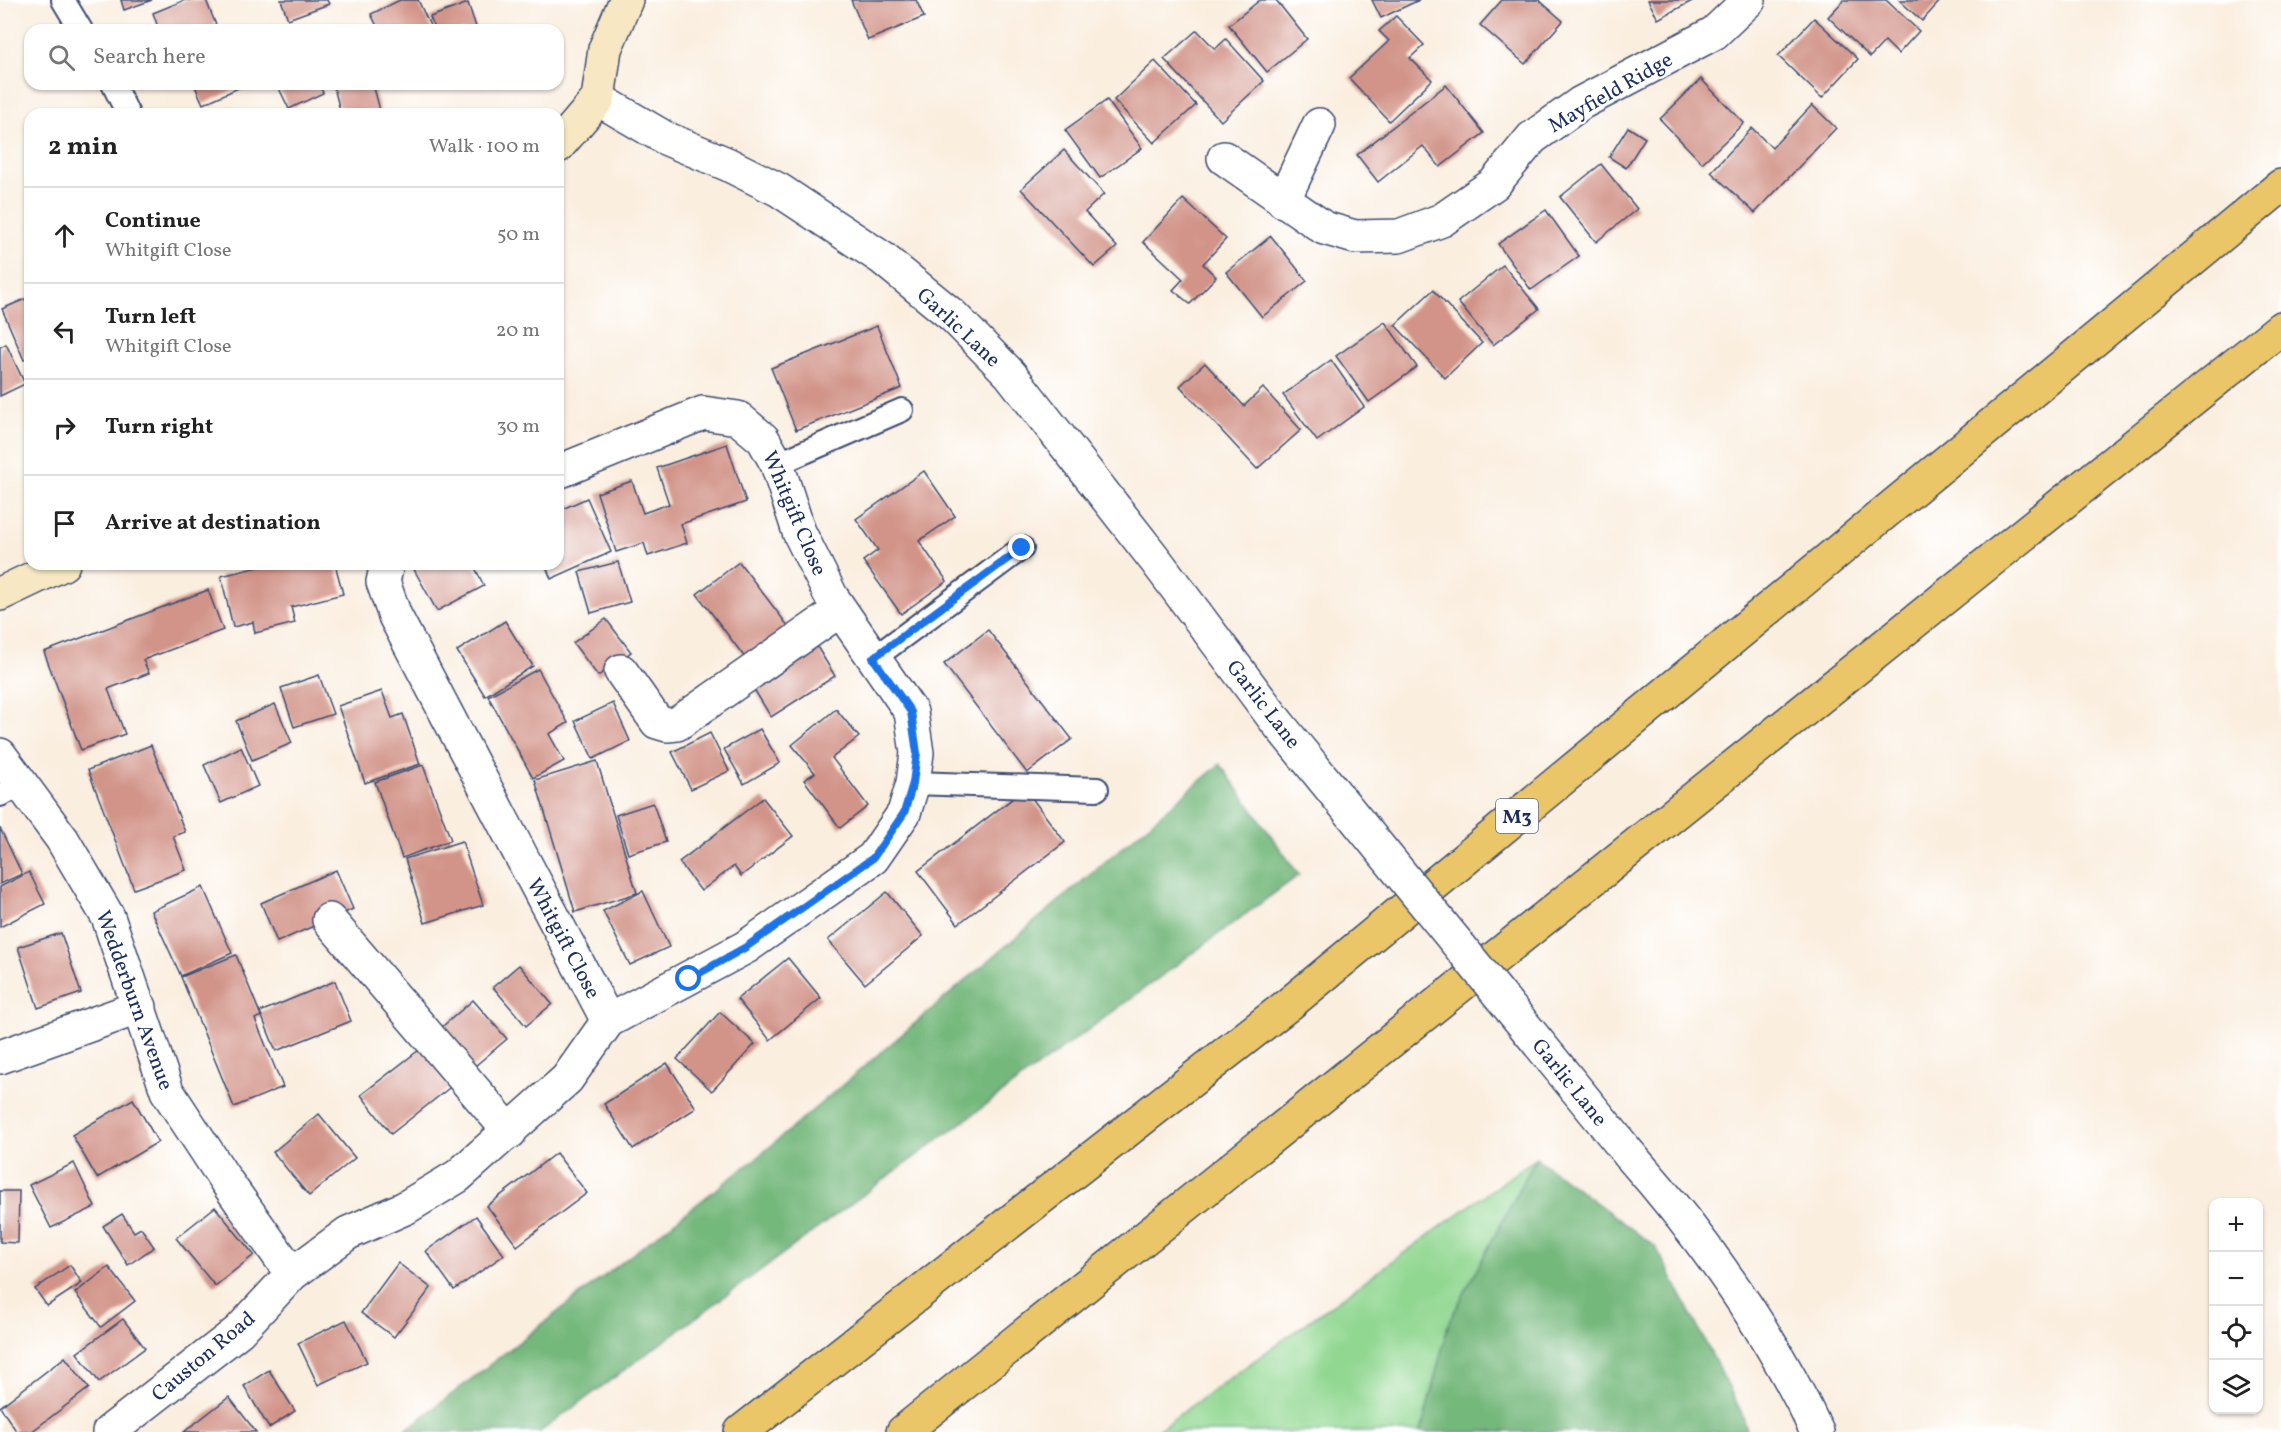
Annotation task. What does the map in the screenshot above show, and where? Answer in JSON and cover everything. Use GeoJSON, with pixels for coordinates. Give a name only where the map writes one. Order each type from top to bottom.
{"type":"FeatureCollection","features":[{"type":"Feature","properties":{"kind":"highway","name":"M3"},"geometry":{"type":"LineString","coordinates":[[741,1432],[1289,1004],[2281,186]]}},
{"type":"Feature","properties":{"kind":"highway"},"geometry":{"type":"LineString","coordinates":[[903,1432],[2281,328]]}},
{"type":"Feature","properties":{"kind":"street"},"geometry":{"type":"LineString","coordinates":[[564,139],[598,99],[605,50],[626,0]]}},
{"type":"Feature","properties":{"kind":"street","name":"Mayfield Ridge"},"geometry":{"type":"LineString","coordinates":[[1224,158],[1324,228],[1355,237],[1399,236],[1442,220],[1494,184],[1532,138],[1581,103],[1714,33],[1749,0]]}},
{"type":"Feature","properties":{"kind":"street","name":"Garlic Lane"},"geometry":{"type":"LineString","coordinates":[[598,99],[665,138],[727,164],[779,190],[882,258],[953,316],[1010,374],[1157,562],[1276,721],[1708,1250],[1795,1384],[1817,1432]]}},
{"type":"Feature","properties":{"kind":"street"},"geometry":{"type":"LineString","coordinates":[[1283,201],[1319,125]]}},
{"type":"Feature","properties":{"kind":"street","name":"Whitgift Close"},"geometry":{"type":"LineString","coordinates":[[292,1274],[348,1233],[405,1208],[458,1176],[567,1079],[608,1021],[746,947],[873,858],[904,813],[913,783],[917,753],[911,712],[840,610],[799,532],[777,464],[763,439],[738,418],[703,414],[564,470]]}},
{"type":"Feature","properties":{"kind":"street"},"geometry":{"type":"LineString","coordinates":[[0,594],[50,570]]}},
{"type":"Feature","properties":{"kind":"street","name":"Whitgift Close"},"geometry":{"type":"LineString","coordinates":[[386,570],[383,582],[395,616],[608,1021]]}},
{"type":"Feature","properties":{"kind":"street"},"geometry":{"type":"LineString","coordinates":[[621,671],[657,722],[677,724],[840,610]]}},
{"type":"Feature","properties":{"kind":"street","name":"Wedderburn Avenue"},"geometry":{"type":"LineString","coordinates":[[0,755],[11,790],[62,839],[108,917],[167,1090],[226,1181],[292,1274]]}},
{"type":"Feature","properties":{"kind":"street"},"geometry":{"type":"LineString","coordinates":[[329,920],[510,1132]]}},
{"type":"Feature","properties":{"kind":"street"},"geometry":{"type":"LineString","coordinates":[[0,1058],[140,1007]]}},
{"type":"Feature","properties":{"kind":"street","name":"Causton Road"},"geometry":{"type":"LineString","coordinates":[[109,1432],[239,1331],[292,1274]]}},
{"type":"Feature","properties":{"kind":"lane"},"geometry":{"type":"LineString","coordinates":[[63,0],[77,24]]}},
{"type":"Feature","properties":{"kind":"lane"},"geometry":{"type":"LineString","coordinates":[[116,90],[125,108]]}},
{"type":"Feature","properties":{"kind":"lane"},"geometry":{"type":"LineString","coordinates":[[777,464],[902,410]]}},
{"type":"Feature","properties":{"kind":"lane"},"geometry":{"type":"LineString","coordinates":[[873,658],[1022,548]]}},
{"type":"Feature","properties":{"kind":"lane"},"geometry":{"type":"LineString","coordinates":[[913,783],[1097,789]]}},
{"type":"Feature","properties":{"kind":"green space"},"geometry":{"type":"Polygon","coordinates":[[[1220,764],[1299,875],[540,1432],[403,1432],[759,1156],[1220,764]]]}},
{"type":"Feature","properties":{"kind":"green space"},"geometry":{"type":"Polygon","coordinates":[[[1536,1158],[1449,1322],[1421,1432],[1155,1432],[1536,1158]]]}},
{"type":"Feature","properties":{"kind":"green space"},"geometry":{"type":"Polygon","coordinates":[[[1536,1158],[1656,1247],[1741,1411],[1748,1432],[1421,1432],[1449,1322],[1536,1158]]]}},
{"type":"Feature","properties":{"kind":"building"},"geometry":{"type":"Polygon","coordinates":[[[121,0],[152,0],[124,10],[121,0]]]}},
{"type":"Feature","properties":{"kind":"building"},"geometry":{"type":"Polygon","coordinates":[[[185,0],[206,0],[216,24],[157,24],[153,13],[185,0]]]}},
{"type":"Feature","properties":{"kind":"building"},"geometry":{"type":"Polygon","coordinates":[[[281,0],[327,0],[329,4],[288,19],[281,0]]]}},
{"type":"Feature","properties":{"kind":"building"},"geometry":{"type":"Polygon","coordinates":[[[400,0],[418,0],[429,24],[376,24],[371,14],[400,0]]]}},
{"type":"Feature","properties":{"kind":"building"},"geometry":{"type":"Polygon","coordinates":[[[851,0],[916,0],[924,17],[868,40],[851,0]]]}},
{"type":"Feature","properties":{"kind":"building"},"geometry":{"type":"Polygon","coordinates":[[[1260,0],[1276,0],[1307,39],[1267,72],[1229,25],[1260,0]]]}},
{"type":"Feature","properties":{"kind":"building"},"geometry":{"type":"Polygon","coordinates":[[[1372,0],[1419,0],[1381,18],[1372,0]]]}},
{"type":"Feature","properties":{"kind":"building"},"geometry":{"type":"Polygon","coordinates":[[[1502,0],[1539,0],[1563,21],[1525,64],[1480,25],[1502,0]]]}},
{"type":"Feature","properties":{"kind":"building"},"geometry":{"type":"Polygon","coordinates":[[[1648,0],[1694,0],[1658,19],[1648,0]]]}},
{"type":"Feature","properties":{"kind":"building"},"geometry":{"type":"Polygon","coordinates":[[[1844,0],[1886,0],[1919,31],[1898,54],[1885,41],[1870,57],[1828,17],[1844,0]]]}},
{"type":"Feature","properties":{"kind":"building"},"geometry":{"type":"Polygon","coordinates":[[[1899,0],[1941,0],[1922,21],[1899,0]]]}},
{"type":"Feature","properties":{"kind":"building"},"geometry":{"type":"Polygon","coordinates":[[[468,3],[475,24],[433,24],[430,17],[468,3]]]}},
{"type":"Feature","properties":{"kind":"building"},"geometry":{"type":"Polygon","coordinates":[[[1396,16],[1424,45],[1410,58],[1432,80],[1389,121],[1349,78],[1389,41],[1379,31],[1396,16]]]}},
{"type":"Feature","properties":{"kind":"building"},"geometry":{"type":"Polygon","coordinates":[[[1814,18],[1858,59],[1822,98],[1778,56],[1814,18]]]}},
{"type":"Feature","properties":{"kind":"building"},"geometry":{"type":"Polygon","coordinates":[[[1197,30],[1215,49],[1226,39],[1264,81],[1221,121],[1164,59],[1197,30]]]}},
{"type":"Feature","properties":{"kind":"building"},"geometry":{"type":"Polygon","coordinates":[[[1155,61],[1196,105],[1154,143],[1114,100],[1155,61]]]}},
{"type":"Feature","properties":{"kind":"building"},"geometry":{"type":"Polygon","coordinates":[[[1701,79],[1744,123],[1702,163],[1660,119],[1701,79]]]}},
{"type":"Feature","properties":{"kind":"building"},"geometry":{"type":"Polygon","coordinates":[[[1446,85],[1484,133],[1440,167],[1423,146],[1378,182],[1357,155],[1446,85]]]}},
{"type":"Feature","properties":{"kind":"building"},"geometry":{"type":"Polygon","coordinates":[[[197,90],[234,90],[203,104],[197,90]]]}},
{"type":"Feature","properties":{"kind":"building"},"geometry":{"type":"Polygon","coordinates":[[[280,90],[322,90],[323,93],[289,108],[280,90]]]}},
{"type":"Feature","properties":{"kind":"building"},"geometry":{"type":"Polygon","coordinates":[[[335,90],[375,90],[379,108],[339,108],[335,90]]]}},
{"type":"Feature","properties":{"kind":"building"},"geometry":{"type":"Polygon","coordinates":[[[1107,100],[1142,148],[1100,178],[1065,130],[1107,100]]]}},
{"type":"Feature","properties":{"kind":"building"},"geometry":{"type":"Polygon","coordinates":[[[1812,105],[1836,128],[1755,213],[1711,172],[1752,128],[1772,148],[1812,105]]]}},
{"type":"Feature","properties":{"kind":"building"},"geometry":{"type":"Polygon","coordinates":[[[1628,127],[1645,138],[1626,168],[1609,157],[1628,127]]]}},
{"type":"Feature","properties":{"kind":"building"},"geometry":{"type":"Polygon","coordinates":[[[1064,150],[1104,194],[1085,212],[1117,247],[1094,267],[1021,189],[1064,150]]]}},
{"type":"Feature","properties":{"kind":"building"},"geometry":{"type":"Polygon","coordinates":[[[1601,164],[1637,209],[1596,242],[1560,197],[1601,164]]]}},
{"type":"Feature","properties":{"kind":"building"},"geometry":{"type":"Polygon","coordinates":[[[1183,199],[1226,239],[1203,264],[1216,277],[1190,304],[1173,290],[1183,279],[1143,242],[1183,199]]]}},
{"type":"Feature","properties":{"kind":"building"},"geometry":{"type":"Polygon","coordinates":[[[1546,210],[1579,256],[1531,290],[1498,244],[1546,210]]]}},
{"type":"Feature","properties":{"kind":"building"},"geometry":{"type":"Polygon","coordinates":[[[1271,236],[1307,281],[1262,317],[1226,272],[1271,236]]]}},
{"type":"Feature","properties":{"kind":"building"},"geometry":{"type":"Polygon","coordinates":[[[1503,265],[1539,309],[1493,345],[1458,302],[1503,265]]]}},
{"type":"Feature","properties":{"kind":"building"},"geometry":{"type":"Polygon","coordinates":[[[1433,290],[1482,343],[1445,378],[1395,325],[1433,290]]]}},
{"type":"Feature","properties":{"kind":"building"},"geometry":{"type":"Polygon","coordinates":[[[24,300],[24,360],[2,309],[24,300]]]}},
{"type":"Feature","properties":{"kind":"building"},"geometry":{"type":"Polygon","coordinates":[[[1385,322],[1417,367],[1369,402],[1336,356],[1385,322]]]}},
{"type":"Feature","properties":{"kind":"building"},"geometry":{"type":"Polygon","coordinates":[[[877,326],[902,388],[796,430],[771,368],[877,326]]]}},
{"type":"Feature","properties":{"kind":"building"},"geometry":{"type":"Polygon","coordinates":[[[6,344],[24,384],[0,396],[0,347],[6,344]]]}},
{"type":"Feature","properties":{"kind":"building"},"geometry":{"type":"Polygon","coordinates":[[[1331,360],[1364,407],[1317,441],[1283,395],[1331,360]]]}},
{"type":"Feature","properties":{"kind":"building"},"geometry":{"type":"Polygon","coordinates":[[[1205,363],[1244,406],[1263,388],[1301,430],[1257,469],[1180,386],[1205,363]]]}},
{"type":"Feature","properties":{"kind":"building"},"geometry":{"type":"Polygon","coordinates":[[[727,444],[746,502],[681,524],[687,543],[648,556],[644,543],[616,552],[597,493],[632,481],[643,513],[669,504],[657,468],[727,444]]]}},
{"type":"Feature","properties":{"kind":"building"},"geometry":{"type":"Polygon","coordinates":[[[924,471],[955,516],[919,541],[947,581],[901,614],[863,561],[878,550],[856,519],[924,471]]]}},
{"type":"Feature","properties":{"kind":"building"},"geometry":{"type":"Polygon","coordinates":[[[587,498],[611,552],[551,579],[547,570],[564,570],[564,508],[587,498]]]}},
{"type":"Feature","properties":{"kind":"building"},"geometry":{"type":"Polygon","coordinates":[[[618,562],[630,602],[591,613],[579,572],[618,562]]]}},
{"type":"Feature","properties":{"kind":"building"},"geometry":{"type":"Polygon","coordinates":[[[739,562],[795,635],[752,667],[697,594],[739,562]]]}},
{"type":"Feature","properties":{"kind":"building"},"geometry":{"type":"Polygon","coordinates":[[[246,570],[337,570],[343,594],[291,607],[295,623],[255,633],[253,622],[233,627],[221,576],[246,570]]]}},
{"type":"Feature","properties":{"kind":"building"},"geometry":{"type":"Polygon","coordinates":[[[414,570],[476,570],[484,586],[437,611],[414,570]]]}},
{"type":"Feature","properties":{"kind":"building"},"geometry":{"type":"Polygon","coordinates":[[[208,590],[223,630],[143,660],[149,673],[108,689],[125,734],[81,750],[44,652],[208,590]]]}},
{"type":"Feature","properties":{"kind":"building"},"geometry":{"type":"Polygon","coordinates":[[[606,619],[631,652],[598,676],[573,643],[606,619]]]}},
{"type":"Feature","properties":{"kind":"building"},"geometry":{"type":"Polygon","coordinates":[[[505,621],[533,666],[485,696],[457,651],[505,621]]]}},
{"type":"Feature","properties":{"kind":"building"},"geometry":{"type":"Polygon","coordinates":[[[988,630],[1072,739],[1027,773],[944,664],[988,630]]]}},
{"type":"Feature","properties":{"kind":"building"},"geometry":{"type":"Polygon","coordinates":[[[816,645],[835,676],[771,717],[752,686],[816,645]]]}},
{"type":"Feature","properties":{"kind":"building"},"geometry":{"type":"Polygon","coordinates":[[[538,669],[568,723],[549,734],[564,761],[533,778],[488,696],[538,669]]]}},
{"type":"Feature","properties":{"kind":"building"},"geometry":{"type":"Polygon","coordinates":[[[319,675],[333,714],[294,727],[281,688],[319,675]]]}},
{"type":"Feature","properties":{"kind":"building"},"geometry":{"type":"Polygon","coordinates":[[[382,691],[392,718],[403,714],[420,764],[365,783],[338,706],[382,691]]]}},
{"type":"Feature","properties":{"kind":"building"},"geometry":{"type":"Polygon","coordinates":[[[613,703],[630,741],[593,759],[575,721],[613,703]]]}},
{"type":"Feature","properties":{"kind":"building"},"geometry":{"type":"Polygon","coordinates":[[[275,704],[292,743],[252,760],[236,721],[275,704]]]}},
{"type":"Feature","properties":{"kind":"building"},"geometry":{"type":"Polygon","coordinates":[[[836,709],[859,737],[832,758],[868,806],[840,828],[804,780],[815,773],[792,745],[836,709]]]}},
{"type":"Feature","properties":{"kind":"building"},"geometry":{"type":"Polygon","coordinates":[[[760,729],[780,763],[744,784],[724,749],[760,729]]]}},
{"type":"Feature","properties":{"kind":"building"},"geometry":{"type":"Polygon","coordinates":[[[710,733],[729,771],[691,789],[672,752],[710,733]]]}},
{"type":"Feature","properties":{"kind":"building"},"geometry":{"type":"Polygon","coordinates":[[[151,745],[185,832],[173,836],[186,870],[134,889],[88,770],[151,745]]]}},
{"type":"Feature","properties":{"kind":"building"},"geometry":{"type":"Polygon","coordinates":[[[241,747],[258,786],[221,803],[204,765],[241,747]]]}},
{"type":"Feature","properties":{"kind":"building"},"geometry":{"type":"Polygon","coordinates":[[[597,761],[637,893],[575,912],[535,780],[597,761]]]}},
{"type":"Feature","properties":{"kind":"building"},"geometry":{"type":"Polygon","coordinates":[[[423,765],[451,840],[402,858],[375,782],[423,765]]]}},
{"type":"Feature","properties":{"kind":"building"},"geometry":{"type":"Polygon","coordinates":[[[1025,789],[1065,842],[958,924],[918,871],[1025,789]]]}},
{"type":"Feature","properties":{"kind":"building"},"geometry":{"type":"Polygon","coordinates":[[[763,798],[793,836],[741,876],[734,866],[701,891],[679,862],[763,798]]]}},
{"type":"Feature","properties":{"kind":"building"},"geometry":{"type":"Polygon","coordinates":[[[653,803],[666,842],[628,854],[616,815],[653,803]]]}},
{"type":"Feature","properties":{"kind":"building"},"geometry":{"type":"Polygon","coordinates":[[[0,828],[22,874],[0,884],[0,828]]]}},
{"type":"Feature","properties":{"kind":"building"},"geometry":{"type":"Polygon","coordinates":[[[462,841],[483,905],[425,923],[405,859],[462,841]]]}},
{"type":"Feature","properties":{"kind":"building"},"geometry":{"type":"Polygon","coordinates":[[[336,870],[353,909],[277,942],[261,903],[336,870]]]}},
{"type":"Feature","properties":{"kind":"building"},"geometry":{"type":"Polygon","coordinates":[[[29,872],[45,904],[0,927],[0,887],[29,872]]]}},
{"type":"Feature","properties":{"kind":"building"},"geometry":{"type":"Polygon","coordinates":[[[203,887],[232,953],[181,976],[151,911],[203,887]]]}},
{"type":"Feature","properties":{"kind":"building"},"geometry":{"type":"Polygon","coordinates":[[[643,891],[669,947],[630,965],[603,911],[643,891]]]}},
{"type":"Feature","properties":{"kind":"building"},"geometry":{"type":"Polygon","coordinates":[[[887,892],[923,936],[865,984],[828,940],[887,892]]]}},
{"type":"Feature","properties":{"kind":"building"},"geometry":{"type":"Polygon","coordinates":[[[61,933],[81,993],[38,1008],[18,947],[61,933]]]}},
{"type":"Feature","properties":{"kind":"building"},"geometry":{"type":"Polygon","coordinates":[[[236,955],[261,1016],[255,1019],[283,1087],[234,1107],[181,977],[236,955]]]}},
{"type":"Feature","properties":{"kind":"building"},"geometry":{"type":"Polygon","coordinates":[[[788,958],[821,998],[770,1040],[737,999],[788,958]]]}},
{"type":"Feature","properties":{"kind":"building"},"geometry":{"type":"Polygon","coordinates":[[[519,965],[552,1004],[526,1026],[493,987],[519,965]]]}},
{"type":"Feature","properties":{"kind":"building"},"geometry":{"type":"Polygon","coordinates":[[[335,981],[351,1021],[276,1051],[260,1012],[335,981]]]}},
{"type":"Feature","properties":{"kind":"building"},"geometry":{"type":"Polygon","coordinates":[[[473,1000],[507,1039],[469,1071],[436,1032],[473,1000]]]}},
{"type":"Feature","properties":{"kind":"building"},"geometry":{"type":"Polygon","coordinates":[[[720,1012],[755,1044],[712,1091],[677,1059],[720,1012]]]}},
{"type":"Feature","properties":{"kind":"building"},"geometry":{"type":"Polygon","coordinates":[[[428,1043],[458,1081],[391,1134],[361,1095],[428,1043]]]}},
{"type":"Feature","properties":{"kind":"building"},"geometry":{"type":"Polygon","coordinates":[[[667,1063],[696,1108],[633,1149],[604,1104],[667,1063]]]}},
{"type":"Feature","properties":{"kind":"building"},"geometry":{"type":"Polygon","coordinates":[[[133,1099],[158,1142],[97,1178],[72,1135],[133,1099]]]}},
{"type":"Feature","properties":{"kind":"building"},"geometry":{"type":"Polygon","coordinates":[[[319,1114],[355,1158],[309,1196],[273,1152],[319,1114]]]}},
{"type":"Feature","properties":{"kind":"building"},"geometry":{"type":"Polygon","coordinates":[[[556,1153],[587,1193],[517,1246],[487,1206],[556,1153]]]}},
{"type":"Feature","properties":{"kind":"building"},"geometry":{"type":"Polygon","coordinates":[[[74,1163],[95,1207],[51,1228],[29,1185],[74,1163]]]}},
{"type":"Feature","properties":{"kind":"building"},"geometry":{"type":"Polygon","coordinates":[[[0,1191],[19,1191],[18,1243],[0,1242],[0,1191]]]}},
{"type":"Feature","properties":{"kind":"building"},"geometry":{"type":"Polygon","coordinates":[[[215,1207],[254,1255],[215,1286],[176,1238],[215,1207]]]}},
{"type":"Feature","properties":{"kind":"building"},"geometry":{"type":"Polygon","coordinates":[[[122,1214],[134,1232],[141,1228],[154,1247],[128,1265],[103,1226],[122,1214]]]}},
{"type":"Feature","properties":{"kind":"building"},"geometry":{"type":"Polygon","coordinates":[[[476,1216],[504,1255],[454,1290],[426,1251],[476,1216]]]}},
{"type":"Feature","properties":{"kind":"building"},"geometry":{"type":"Polygon","coordinates":[[[398,1263],[431,1288],[394,1337],[361,1313],[398,1263]]]}},
{"type":"Feature","properties":{"kind":"building"},"geometry":{"type":"Polygon","coordinates":[[[70,1265],[82,1283],[47,1306],[35,1289],[70,1265]]]}},
{"type":"Feature","properties":{"kind":"building"},"geometry":{"type":"Polygon","coordinates":[[[109,1267],[135,1301],[101,1327],[75,1293],[109,1267]]]}},
{"type":"Feature","properties":{"kind":"building"},"geometry":{"type":"Polygon","coordinates":[[[123,1319],[145,1348],[99,1382],[77,1353],[123,1319]]]}},
{"type":"Feature","properties":{"kind":"building"},"geometry":{"type":"Polygon","coordinates":[[[346,1320],[367,1362],[318,1385],[298,1343],[346,1320]]]}},
{"type":"Feature","properties":{"kind":"building"},"geometry":{"type":"Polygon","coordinates":[[[65,1357],[89,1388],[31,1432],[17,1432],[0,1407],[65,1357]]]}},
{"type":"Feature","properties":{"kind":"building"},"geometry":{"type":"Polygon","coordinates":[[[269,1370],[295,1411],[269,1428],[244,1386],[269,1370]]]}},
{"type":"Feature","properties":{"kind":"building"},"geometry":{"type":"Polygon","coordinates":[[[229,1397],[256,1432],[184,1432],[229,1397]]]}},
{"type":"Feature","properties":{"kind":"route"},"geometry":{"type":"LineString","coordinates":[[689,979],[746,947],[873,858],[904,813],[913,783],[917,753],[911,712],[873,658],[1022,548]]}}]}
